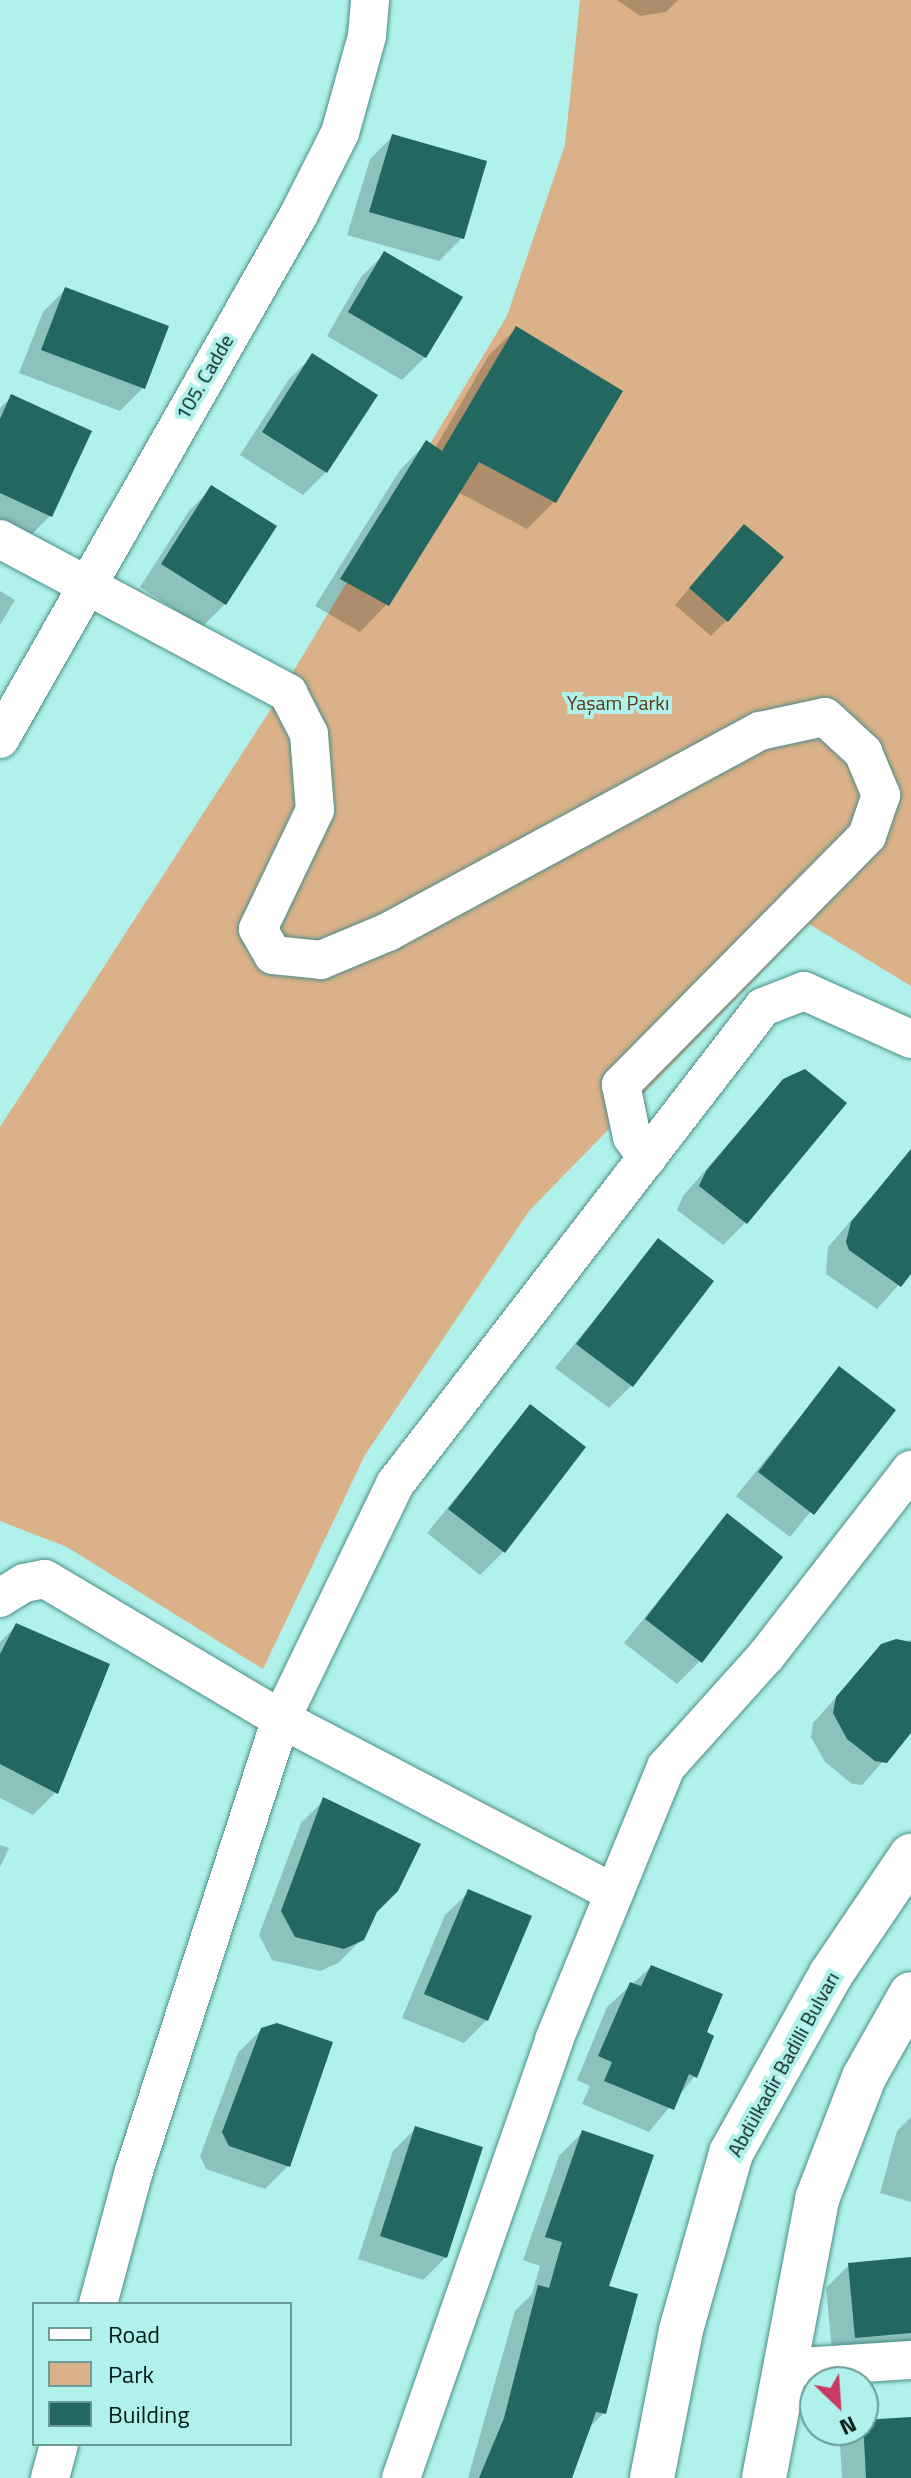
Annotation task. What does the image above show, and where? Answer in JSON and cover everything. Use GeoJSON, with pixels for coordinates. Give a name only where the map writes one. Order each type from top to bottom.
{"type":"FeatureCollection","features":[{"type":"Feature","properties":{"kind":"main road","name":"Abdülkadir Badilli Bulvarı"},"geometry":{"type":"LineString","coordinates":[[652,2478],[681,2330],[731,2153],[831,1974],[911,1856]]}},
{"type":"Feature","properties":{"kind":"main road"},"geometry":{"type":"LineString","coordinates":[[764,2478],[817,2199],[864,2077],[911,1994]]}},
{"type":"Feature","properties":{"kind":"street","name":"105. Cadde"},"geometry":{"type":"LineString","coordinates":[[0,739],[86,581],[298,216],[340,133],[367,36],[370,0]]}},
{"type":"Feature","properties":{"kind":"street"},"geometry":{"type":"LineString","coordinates":[[0,539],[86,581],[288,693],[309,734],[315,810],[258,929],[273,955],[321,960],[388,932],[760,731],[825,717],[863,752],[881,795],[867,836],[701,1010],[621,1085],[632,1137],[647,1158]]}},
{"type":"Feature","properties":{"kind":"street"},"geometry":{"type":"LineString","coordinates":[[99,2302],[134,2171],[281,1719],[395,1484],[763,1007],[804,991],[911,1039]]}},
{"type":"Feature","properties":{"kind":"street"},"geometry":{"type":"LineString","coordinates":[[401,2478],[554,2040],[666,1767],[766,1656],[911,1470]]}},
{"type":"Feature","properties":{"kind":"street"},"geometry":{"type":"LineString","coordinates":[[0,1598],[24,1583],[45,1579],[281,1719],[614,1893]]}},
{"type":"Feature","properties":{"kind":"street"},"geometry":{"type":"LineString","coordinates":[[784,2368],[911,2360]]}},
{"type":"Feature","properties":{"kind":"street"},"geometry":{"type":"LineString","coordinates":[[50,2478],[58,2446]]}},
{"type":"Feature","properties":{"kind":"green space","name":"Yaşam Parkı"},"geometry":{"type":"Polygon","coordinates":[[[580,0],[911,0],[911,986],[809,924],[529,1211],[365,1455],[263,1669],[67,1547],[0,1521],[0,1127],[267,715],[507,316],[565,145],[580,0]]]}},
{"type":"Feature","properties":{"kind":"building"},"geometry":{"type":"Polygon","coordinates":[[[392,134],[487,161],[464,239],[369,212],[392,134]]]}},
{"type":"Feature","properties":{"kind":"building"},"geometry":{"type":"Polygon","coordinates":[[[384,251],[463,297],[426,358],[348,312],[384,251]]]}},
{"type":"Feature","properties":{"kind":"building"},"geometry":{"type":"Polygon","coordinates":[[[65,287],[169,326],[145,389],[41,350],[65,287]]]}},
{"type":"Feature","properties":{"kind":"building"},"geometry":{"type":"Polygon","coordinates":[[[516,326],[623,391],[556,503],[479,462],[389,606],[340,579],[426,440],[442,451],[516,326]]]}},
{"type":"Feature","properties":{"kind":"building"},"geometry":{"type":"Polygon","coordinates":[[[312,353],[378,395],[327,473],[262,432],[312,353]]]}},
{"type":"Feature","properties":{"kind":"building"},"geometry":{"type":"Polygon","coordinates":[[[11,394],[92,431],[52,517],[0,493],[0,419],[11,394]]]}},
{"type":"Feature","properties":{"kind":"building"},"geometry":{"type":"Polygon","coordinates":[[[211,485],[277,526],[226,605],[161,564],[211,485]]]}},
{"type":"Feature","properties":{"kind":"building"},"geometry":{"type":"Polygon","coordinates":[[[744,524],[784,557],[728,622],[689,588],[744,524]]]}},
{"type":"Feature","properties":{"kind":"building"},"geometry":{"type":"Polygon","coordinates":[[[805,1069],[847,1103],[747,1224],[699,1186],[706,1171],[783,1079],[805,1069]]]}},
{"type":"Feature","properties":{"kind":"building"},"geometry":{"type":"Polygon","coordinates":[[[911,1149],[911,1274],[901,1287],[849,1250],[846,1242],[851,1222],[911,1149]]]}},
{"type":"Feature","properties":{"kind":"building"},"geometry":{"type":"Polygon","coordinates":[[[658,1238],[714,1281],[633,1387],[576,1344],[658,1238]]]}},
{"type":"Feature","properties":{"kind":"building"},"geometry":{"type":"Polygon","coordinates":[[[839,1366],[896,1410],[814,1515],[758,1472],[839,1366]]]}},
{"type":"Feature","properties":{"kind":"building"},"geometry":{"type":"Polygon","coordinates":[[[530,1404],[586,1447],[505,1553],[448,1509],[530,1404]]]}},
{"type":"Feature","properties":{"kind":"building"},"geometry":{"type":"Polygon","coordinates":[[[727,1513],[783,1557],[702,1663],[645,1619],[727,1513]]]}},
{"type":"Feature","properties":{"kind":"building"},"geometry":{"type":"Polygon","coordinates":[[[16,1623],[110,1664],[58,1794],[0,1764],[0,1654],[16,1623]]]}},
{"type":"Feature","properties":{"kind":"building"},"geometry":{"type":"Polygon","coordinates":[[[896,1639],[911,1642],[911,1733],[887,1763],[875,1761],[847,1739],[833,1713],[836,1697],[881,1644],[896,1639]]]}},
{"type":"Feature","properties":{"kind":"building"},"geometry":{"type":"Polygon","coordinates":[[[323,1797],[421,1844],[398,1891],[377,1912],[364,1940],[344,1949],[295,1937],[281,1911],[323,1797]]]}},
{"type":"Feature","properties":{"kind":"building"},"geometry":{"type":"Polygon","coordinates":[[[468,1889],[532,1916],[488,2021],[424,1994],[468,1889]]]}},
{"type":"Feature","properties":{"kind":"building"},"geometry":{"type":"Polygon","coordinates":[[[651,1965],[723,1994],[707,2032],[714,2036],[697,2078],[689,2074],[674,2110],[604,2081],[612,2062],[598,2056],[630,1982],[641,1986],[651,1965]]]}},
{"type":"Feature","properties":{"kind":"building"},"geometry":{"type":"Polygon","coordinates":[[[277,2023],[333,2042],[290,2167],[229,2146],[222,2132],[261,2028],[277,2023]]]}},
{"type":"Feature","properties":{"kind":"building"},"geometry":{"type":"Polygon","coordinates":[[[415,2126],[483,2147],[447,2258],[380,2236],[415,2126]]]}},
{"type":"Feature","properties":{"kind":"building"},"geometry":{"type":"Polygon","coordinates":[[[582,2130],[654,2155],[609,2286],[638,2294],[606,2414],[596,2412],[572,2478],[479,2478],[504,2418],[538,2285],[549,2288],[562,2242],[545,2237],[582,2130]]]}},
{"type":"Feature","properties":{"kind":"building"},"geometry":{"type":"Polygon","coordinates":[[[911,2257],[911,2333],[855,2338],[848,2263],[911,2257]]]}},
{"type":"Feature","properties":{"kind":"building"},"geometry":{"type":"Polygon","coordinates":[[[911,2417],[911,2478],[866,2478],[864,2446],[879,2446],[879,2419],[911,2417]]]}}]}
